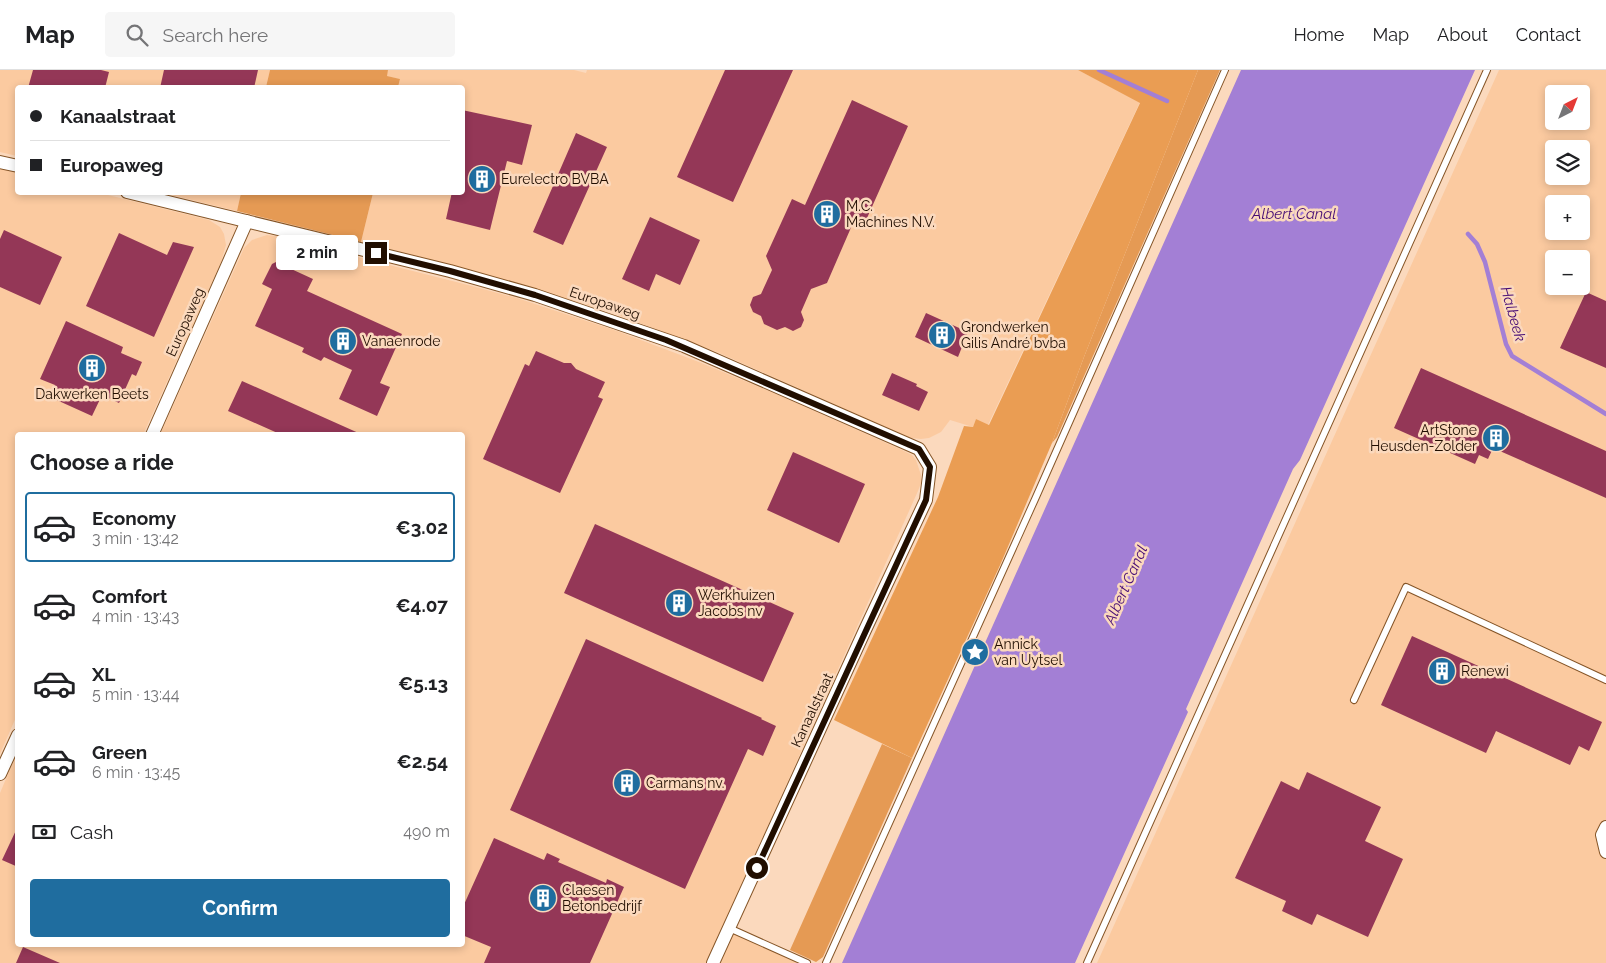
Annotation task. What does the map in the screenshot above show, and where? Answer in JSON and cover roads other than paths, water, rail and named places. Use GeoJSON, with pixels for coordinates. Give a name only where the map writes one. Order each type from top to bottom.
{"type":"FeatureCollection","features":[{"type":"Feature","properties":{"kind":"street"},"geometry":{"type":"LineString","coordinates":[[0,162],[15,165]]}},
{"type":"Feature","properties":{"kind":"street","name":"Europaweg"},"geometry":{"type":"LineString","coordinates":[[139,195],[460,274],[535,295],[666,340],[919,449],[930,467]]}},
{"type":"Feature","properties":{"kind":"street","name":"Europaweg"},"geometry":{"type":"LineString","coordinates":[[153,432],[247,222]]}},
{"type":"Feature","properties":{"kind":"street","name":"Kanaalstraat"},"geometry":{"type":"LineString","coordinates":[[714,963],[926,500],[930,467]]}},
{"type":"Feature","properties":{"kind":"street"},"geometry":{"type":"LineString","coordinates":[[0,774],[15,742]]}},
{"type":"Feature","properties":{"kind":"street"},"geometry":{"type":"LineString","coordinates":[[1606,827],[1602,835],[1606,852]]}},
{"type":"Feature","properties":{"kind":"lane"},"geometry":{"type":"LineString","coordinates":[[826,963],[1036,497],[1225,70]]}},
{"type":"Feature","properties":{"kind":"lane"},"geometry":{"type":"LineString","coordinates":[[1087,963],[1487,70]]}},
{"type":"Feature","properties":{"kind":"lane"},"geometry":{"type":"LineString","coordinates":[[1354,700],[1406,587],[1606,680]]}},
{"type":"Feature","properties":{"kind":"lane"},"geometry":{"type":"LineString","coordinates":[[729,928],[807,963]]}},
{"type":"Feature","properties":{"kind":"water","name":"Albert Canal"},"geometry":{"type":"Polygon","coordinates":[[[1241,70],[1475,70],[1300,460],[1293,469],[1186,709],[1188,712],[1075,963],[842,963],[1241,70]]]}},
{"type":"Feature","properties":{"kind":"waterway","name":"Halbeek"},"geometry":{"type":"LineString","coordinates":[[1099,70],[1167,101]]}},
{"type":"Feature","properties":{"kind":"waterway","name":"Halbeek"},"geometry":{"type":"LineString","coordinates":[[1468,234],[1477,244],[1485,262],[1506,344],[1512,356],[1606,414]]}},
{"type":"Feature","properties":{"kind":"place","name":"Eurelectro BVBA"},"geometry":{"type":"Point","coordinates":[482,179]}},
{"type":"Feature","properties":{"kind":"place","name":"M.C. Machines N.V."},"geometry":{"type":"Point","coordinates":[827,214]}},
{"type":"Feature","properties":{"kind":"place","name":"Grondwerken Gilis André bvba"},"geometry":{"type":"Point","coordinates":[942,335]}},
{"type":"Feature","properties":{"kind":"place","name":"Vanaenrode"},"geometry":{"type":"Point","coordinates":[343,341]}},
{"type":"Feature","properties":{"kind":"place","name":"Dakwerken Beets"},"geometry":{"type":"Point","coordinates":[92,368]}},
{"type":"Feature","properties":{"kind":"place","name":"ArtStone Heusden-Zolder"},"geometry":{"type":"Point","coordinates":[1496,438]}},
{"type":"Feature","properties":{"kind":"place","name":"Werkhuizen Jacobs nv"},"geometry":{"type":"Point","coordinates":[679,603]}},
{"type":"Feature","properties":{"kind":"place","name":"Annick van Uytsel"},"geometry":{"type":"Point","coordinates":[975,652]}},
{"type":"Feature","properties":{"kind":"place","name":"Renewi"},"geometry":{"type":"Point","coordinates":[1442,671]}},
{"type":"Feature","properties":{"kind":"place","name":"Carmans nv."},"geometry":{"type":"Point","coordinates":[627,783]}},
{"type":"Feature","properties":{"kind":"place","name":"Claesen Betonbedrijf"},"geometry":{"type":"Point","coordinates":[543,898]}}]}
